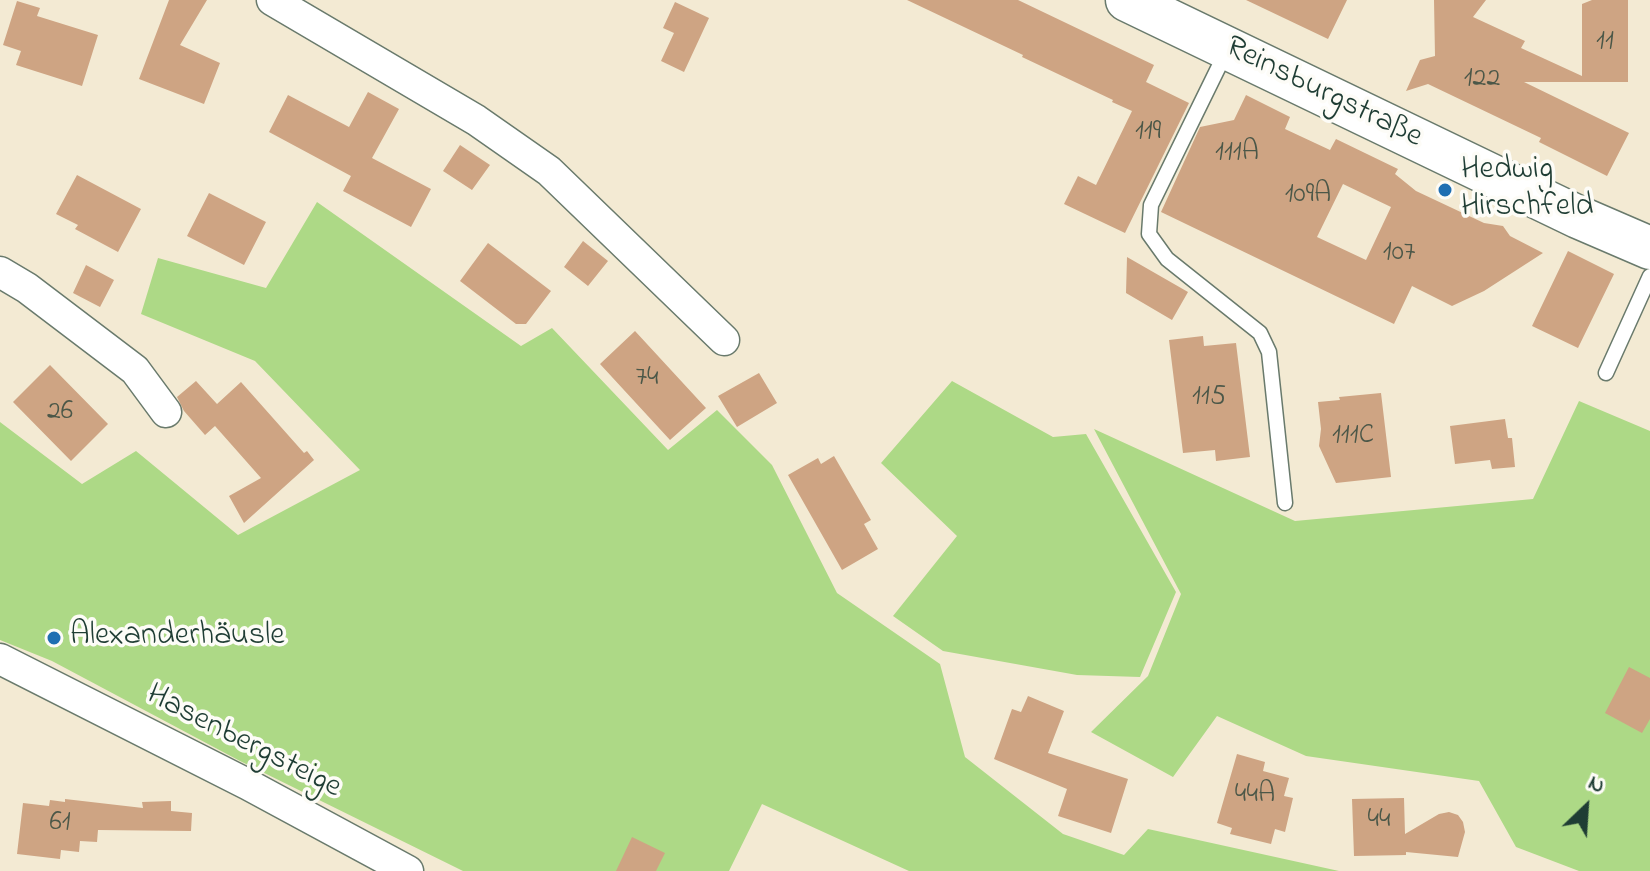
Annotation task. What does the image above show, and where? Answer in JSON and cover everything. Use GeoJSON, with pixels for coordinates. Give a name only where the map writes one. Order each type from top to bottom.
{"type":"FeatureCollection","features":[{"type":"Feature","properties":{"kind":"street"},"geometry":{"type":"LineString","coordinates":[[272,0],[476,120],[549,171],[724,340]]}},
{"type":"Feature","properties":{"kind":"street","name":"Reinsburgstraße"},"geometry":{"type":"LineString","coordinates":[[1127,0],[1578,217],[1650,248]]}},
{"type":"Feature","properties":{"kind":"street"},"geometry":{"type":"LineString","coordinates":[[0,272],[27,288],[135,370],[166,412]]}},
{"type":"Feature","properties":{"kind":"street","name":"Hasenbergsteige"},"geometry":{"type":"LineString","coordinates":[[0,659],[247,784],[408,871]]}},
{"type":"Feature","properties":{"kind":"lane"},"geometry":{"type":"LineString","coordinates":[[1228,48],[1151,205],[1149,234],[1167,259],[1260,333],[1269,352],[1285,503]]}},
{"type":"Feature","properties":{"kind":"lane"},"geometry":{"type":"LineString","coordinates":[[1606,373],[1650,276]]}},
{"type":"Feature","properties":{"kind":"green space"},"geometry":{"type":"Polygon","coordinates":[[[317,202],[521,346],[552,328],[668,450],[717,410],[772,465],[837,593],[940,664],[965,757],[1063,834],[1124,855],[1148,829],[1339,871],[909,871],[762,804],[729,871],[463,871],[240,761],[52,661],[0,640],[0,422],[82,484],[136,451],[238,535],[360,470],[255,361],[141,314],[158,258],[266,288],[317,202]]]}},
{"type":"Feature","properties":{"kind":"green space"},"geometry":{"type":"Polygon","coordinates":[[[952,381],[1053,437],[1086,434],[1176,592],[1140,677],[1077,675],[943,651],[893,616],[957,536],[881,463],[952,381]]]}},
{"type":"Feature","properties":{"kind":"green space"},"geometry":{"type":"Polygon","coordinates":[[[1579,401],[1650,431],[1650,871],[1579,871],[1516,847],[1479,781],[1306,756],[1217,716],[1173,777],[1091,732],[1148,676],[1181,594],[1094,429],[1295,521],[1533,499],[1579,401]]]}},
{"type":"Feature","properties":{"kind":"building"},"geometry":{"type":"Polygon","coordinates":[[[169,0],[207,0],[180,45],[220,63],[204,104],[139,79],[169,0]]]}},
{"type":"Feature","properties":{"kind":"building"},"geometry":{"type":"Polygon","coordinates":[[[907,0],[1018,0],[1154,65],[1146,82],[1189,103],[1125,233],[1064,204],[1078,176],[1096,185],[1132,111],[907,0]]]}},
{"type":"Feature","properties":{"kind":"building"},"geometry":{"type":"Polygon","coordinates":[[[1246,0],[1347,0],[1328,39],[1246,0]]]}},
{"type":"Feature","properties":{"kind":"building"},"geometry":{"type":"Polygon","coordinates":[[[1434,0],[1486,0],[1473,17],[1525,41],[1521,48],[1582,76],[1582,4],[1592,0],[1628,0],[1628,82],[1524,82],[1629,133],[1607,176],[1539,142],[1541,138],[1428,84],[1406,91],[1420,60],[1435,56],[1434,0]]]}},
{"type":"Feature","properties":{"kind":"building"},"geometry":{"type":"Polygon","coordinates":[[[17,1],[40,8],[37,16],[98,35],[82,86],[16,65],[21,51],[3,45],[17,1]]]}},
{"type":"Feature","properties":{"kind":"building"},"geometry":{"type":"Polygon","coordinates":[[[675,2],[709,18],[684,72],[661,61],[674,33],[663,28],[675,2]]]}},
{"type":"Feature","properties":{"kind":"building"},"geometry":{"type":"Polygon","coordinates":[[[368,92],[399,109],[372,158],[431,189],[411,227],[343,191],[351,176],[269,132],[288,95],[349,127],[368,92]]]}},
{"type":"Feature","properties":{"kind":"building"},"geometry":{"type":"Polygon","coordinates":[[[1246,95],[1290,117],[1285,129],[1330,150],[1336,139],[1398,169],[1395,174],[1416,191],[1484,223],[1503,226],[1510,236],[1543,253],[1484,291],[1452,306],[1412,286],[1394,324],[1161,212],[1200,127],[1234,120],[1246,95]],[[1343,184],[1317,237],[1366,260],[1391,207],[1343,184]]]}},
{"type":"Feature","properties":{"kind":"building"},"geometry":{"type":"Polygon","coordinates":[[[460,145],[490,165],[472,190],[443,171],[460,145]]]}},
{"type":"Feature","properties":{"kind":"building"},"geometry":{"type":"Polygon","coordinates":[[[77,175],[141,209],[118,252],[75,229],[78,225],[56,214],[77,175]]]}},
{"type":"Feature","properties":{"kind":"building"},"geometry":{"type":"Polygon","coordinates":[[[209,193],[266,222],[244,265],[187,236],[209,193]]]}},
{"type":"Feature","properties":{"kind":"building"},"geometry":{"type":"Polygon","coordinates":[[[583,241],[608,261],[588,286],[564,267],[583,241]]]}},
{"type":"Feature","properties":{"kind":"building"},"geometry":{"type":"Polygon","coordinates":[[[488,243],[551,291],[526,324],[516,324],[460,281],[488,243]]]}},
{"type":"Feature","properties":{"kind":"building"},"geometry":{"type":"Polygon","coordinates":[[[1568,251],[1614,274],[1578,348],[1532,326],[1568,251]]]}},
{"type":"Feature","properties":{"kind":"building"},"geometry":{"type":"Polygon","coordinates":[[[1127,257],[1188,292],[1172,320],[1126,293],[1127,257]]]}},
{"type":"Feature","properties":{"kind":"building"},"geometry":{"type":"Polygon","coordinates":[[[86,265],[114,280],[100,307],[73,293],[86,265]]]}},
{"type":"Feature","properties":{"kind":"building"},"geometry":{"type":"Polygon","coordinates":[[[635,331],[706,408],[670,440],[600,364],[635,331]]]}},
{"type":"Feature","properties":{"kind":"building"},"geometry":{"type":"Polygon","coordinates":[[[1203,336],[1204,346],[1236,343],[1250,457],[1216,461],[1215,450],[1183,453],[1169,340],[1203,336]]]}},
{"type":"Feature","properties":{"kind":"building"},"geometry":{"type":"Polygon","coordinates":[[[50,365],[108,424],[71,461],[13,402],[50,365]]]}},
{"type":"Feature","properties":{"kind":"building"},"geometry":{"type":"Polygon","coordinates":[[[759,373],[777,403],[737,427],[718,396],[759,373]]]}},
{"type":"Feature","properties":{"kind":"building"},"geometry":{"type":"Polygon","coordinates":[[[196,381],[217,404],[241,382],[304,453],[307,451],[314,460],[244,523],[229,496],[261,478],[215,426],[205,435],[184,411],[177,397],[196,381]]]}},
{"type":"Feature","properties":{"kind":"building"},"geometry":{"type":"Polygon","coordinates":[[[1381,393],[1391,477],[1336,483],[1319,446],[1318,402],[1381,393]]]}},
{"type":"Feature","properties":{"kind":"building"},"geometry":{"type":"Polygon","coordinates":[[[1505,419],[1508,438],[1512,438],[1515,467],[1492,469],[1490,460],[1455,464],[1450,426],[1505,419]]]}},
{"type":"Feature","properties":{"kind":"building"},"geometry":{"type":"Polygon","coordinates":[[[834,456],[871,520],[864,524],[878,549],[842,570],[788,475],[818,458],[821,464],[834,456]]]}},
{"type":"Feature","properties":{"kind":"building"},"geometry":{"type":"Polygon","coordinates":[[[1629,667],[1650,678],[1650,719],[1642,733],[1605,713],[1629,667]]]}},
{"type":"Feature","properties":{"kind":"building"},"geometry":{"type":"Polygon","coordinates":[[[1028,696],[1064,711],[1048,753],[1128,779],[1111,833],[1058,816],[1067,789],[994,759],[1012,709],[1021,712],[1028,696]]]}},
{"type":"Feature","properties":{"kind":"building"},"geometry":{"type":"Polygon","coordinates":[[[1237,754],[1265,762],[1263,771],[1289,778],[1284,796],[1293,798],[1285,832],[1275,829],[1271,844],[1230,834],[1232,828],[1217,823],[1237,754]]]}},
{"type":"Feature","properties":{"kind":"building"},"geometry":{"type":"Polygon","coordinates":[[[1404,798],[1405,834],[1439,814],[1449,812],[1458,815],[1465,832],[1458,857],[1406,852],[1406,855],[1354,856],[1352,799],[1404,798]]]}},
{"type":"Feature","properties":{"kind":"building"},"geometry":{"type":"Polygon","coordinates":[[[65,799],[143,808],[142,802],[171,801],[171,811],[192,813],[191,831],[98,830],[97,842],[80,841],[79,852],[61,850],[60,859],[17,854],[23,803],[49,806],[50,800],[65,802],[65,799]]]}},
{"type":"Feature","properties":{"kind":"building"},"geometry":{"type":"Polygon","coordinates":[[[632,837],[665,853],[656,871],[616,871],[632,837]]]}},
{"type":"Feature","properties":{"kind":"place","name":"Hedwig Hirschfeld"},"geometry":{"type":"Point","coordinates":[1445,190]}},
{"type":"Feature","properties":{"kind":"place","name":"Alexanderhäusle"},"geometry":{"type":"Point","coordinates":[54,638]}}]}
